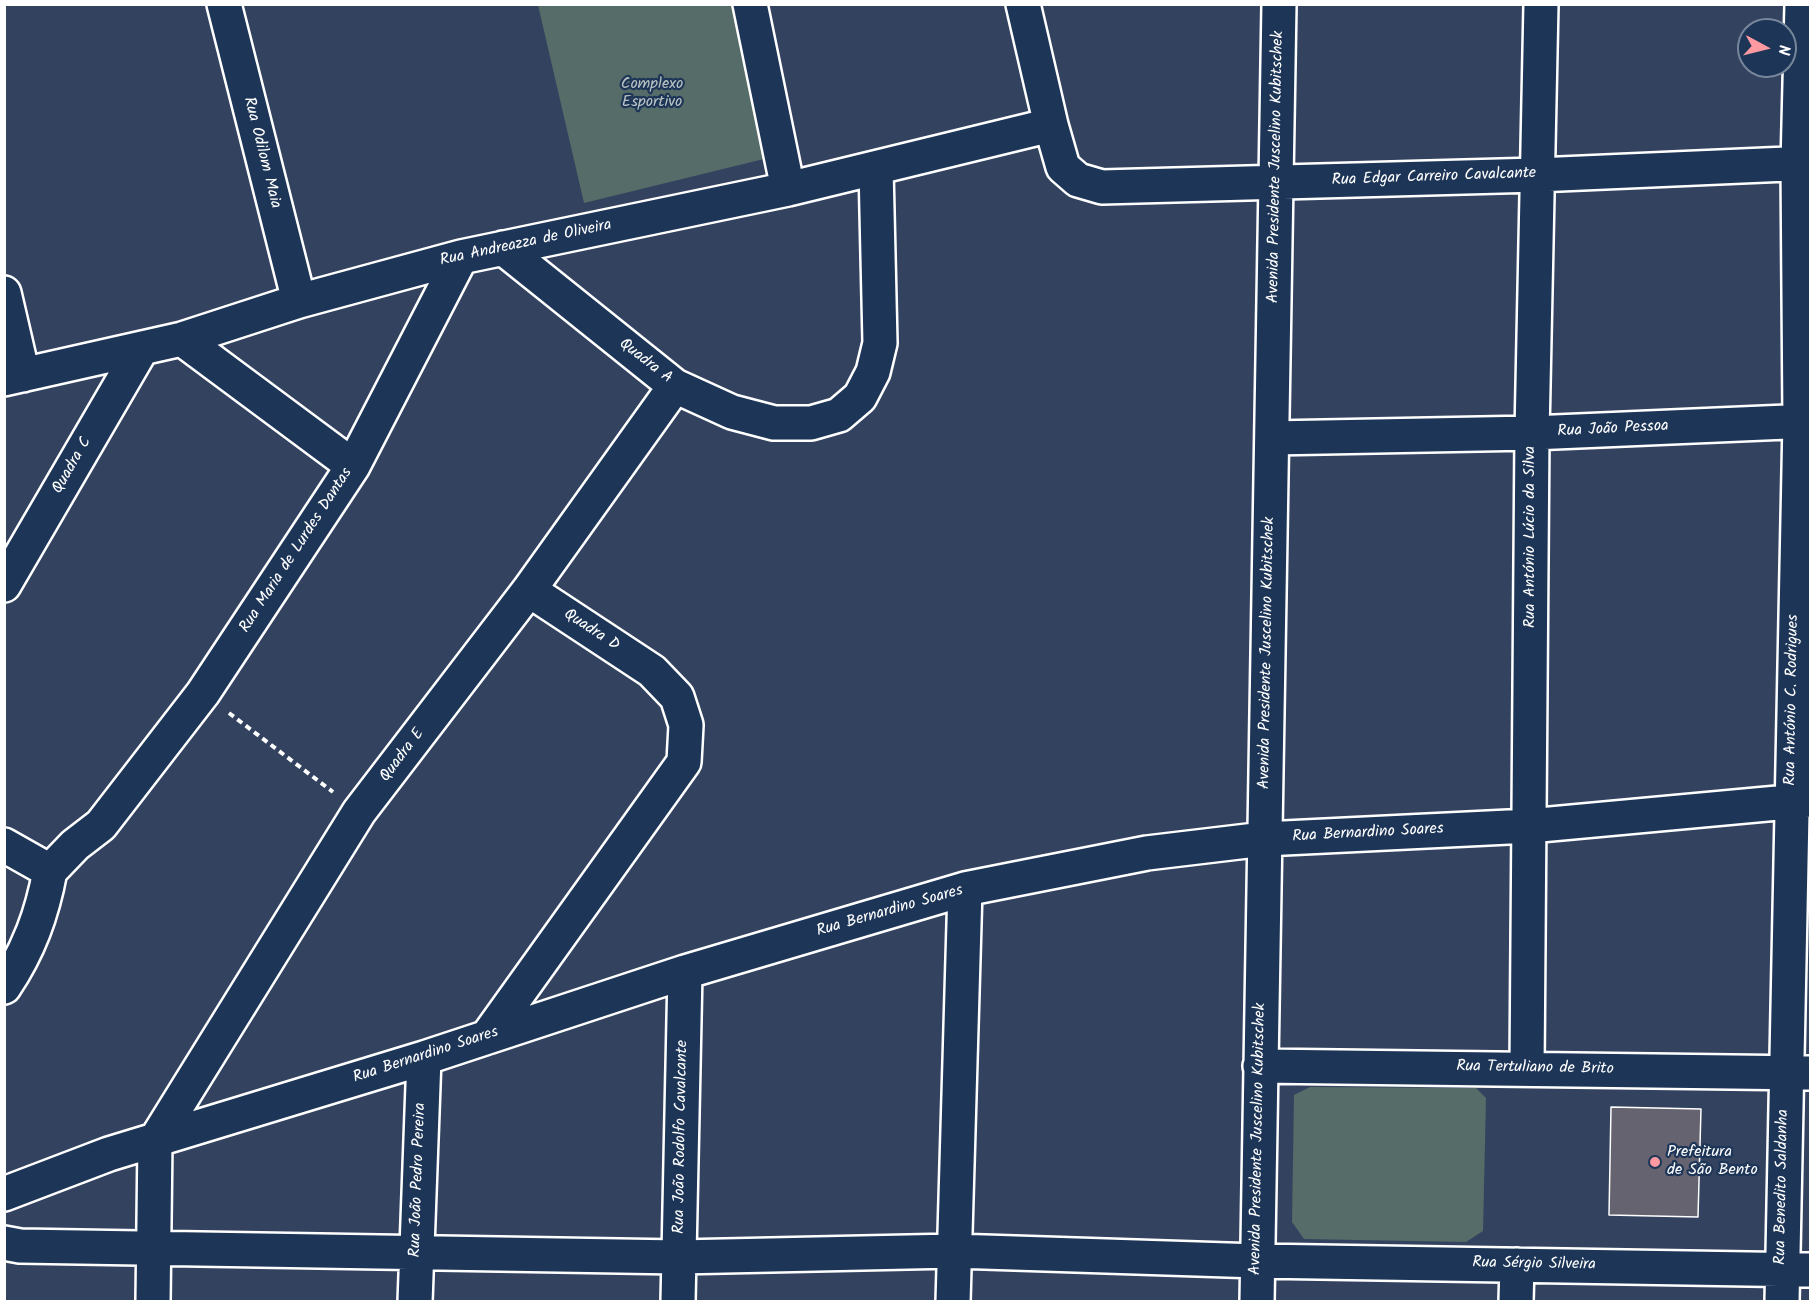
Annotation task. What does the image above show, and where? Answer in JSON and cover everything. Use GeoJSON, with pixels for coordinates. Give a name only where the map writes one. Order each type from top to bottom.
{"type":"FeatureCollection","features":[{"type":"Feature","properties":{"kind":"street","name":"Rua Odilom Maia"},"geometry":{"type":"LineString","coordinates":[[224,4],[299,301]]}},
{"type":"Feature","properties":{"kind":"street"},"geometry":{"type":"LineString","coordinates":[[750,4],[789,189]]}},
{"type":"Feature","properties":{"kind":"street"},"geometry":{"type":"LineString","coordinates":[[1023,4],[1051,125]]}},
{"type":"Feature","properties":{"kind":"street","name":"Avenida Presidente Juscelino Kubitschek"},"geometry":{"type":"LineString","coordinates":[[1257,1302],[1279,4]]}},
{"type":"Feature","properties":{"kind":"street","name":"Rua António Lúcio da Silva"},"geometry":{"type":"LineString","coordinates":[[1527,1069],[1532,433],[1541,4]]}},
{"type":"Feature","properties":{"kind":"street","name":"Rua António C. Rodrigues"},"geometry":{"type":"LineString","coordinates":[[1798,1072],[1805,421],[1802,4]]}},
{"type":"Feature","properties":{"kind":"street","name":"Rua Andreazza de Oliveira"},"geometry":{"type":"LineString","coordinates":[[14,377],[182,339],[299,301],[461,257],[789,189],[1051,125]]}},
{"type":"Feature","properties":{"kind":"street","name":"Rua Edgar Carreiro Cavalcante"},"geometry":{"type":"LineString","coordinates":[[1051,125],[1063,167],[1078,180],[1102,187],[1537,175],[1804,163]]}},
{"type":"Feature","properties":{"kind":"street","name":"Quadra A"},"geometry":{"type":"LineString","coordinates":[[503,249],[675,386],[742,415],[774,423],[811,423],[839,415],[860,397],[873,372],[880,343],[876,168]]}},
{"type":"Feature","properties":{"kind":"street","name":"Rua Maria de Lurdes Dantas"},"geometry":{"type":"LineString","coordinates":[[50,871],[75,845],[101,825],[203,693],[353,465],[461,257]]}},
{"type":"Feature","properties":{"kind":"street"},"geometry":{"type":"LineString","coordinates":[[4,293],[14,377]]}},
{"type":"Feature","properties":{"kind":"street"},"geometry":{"type":"LineString","coordinates":[[182,339],[353,465]]}},
{"type":"Feature","properties":{"kind":"street","name":"Quadra C"},"geometry":{"type":"LineString","coordinates":[[4,585],[142,348]]}},
{"type":"Feature","properties":{"kind":"street","name":"Quadra E"},"geometry":{"type":"LineString","coordinates":[[154,1142],[359,812],[530,590],[675,386]]}},
{"type":"Feature","properties":{"kind":"street","name":"Rua João Pessoa"},"geometry":{"type":"LineString","coordinates":[[1272,438],[1532,433],[1805,421]]}},
{"type":"Feature","properties":{"kind":"street","name":"Quadra D"},"geometry":{"type":"LineString","coordinates":[[487,1037],[684,762],[686,725],[677,697],[652,671],[530,590]]}},
{"type":"Feature","properties":{"kind":"street","name":"Rua Bernardino Soares"},"geometry":{"type":"LineString","coordinates":[[4,1194],[109,1154],[424,1058],[685,972],[965,890],[1147,853],[1264,839],[1529,826],[1801,801]]}},
{"type":"Feature","properties":{"kind":"street"},"geometry":{"type":"LineString","coordinates":[[4,845],[50,871],[44,905],[21,962],[4,987]]}},
{"type":"Feature","properties":{"kind":"street"},"geometry":{"type":"LineString","coordinates":[[952,1302],[965,890]]}},
{"type":"Feature","properties":{"kind":"street","name":"Rua João Rodolfo Cavalcante"},"geometry":{"type":"LineString","coordinates":[[678,1302],[685,972]]}},
{"type":"Feature","properties":{"kind":"street","name":"Rua João Pedro Pereira"},"geometry":{"type":"LineString","coordinates":[[415,1302],[424,1058]]}},
{"type":"Feature","properties":{"kind":"street","name":"Rua Tertuliano de Brito"},"geometry":{"type":"LineString","coordinates":[[1260,1066],[1798,1072]]}},
{"type":"Feature","properties":{"kind":"street","name":"Rua Benedito Saldanha"},"geometry":{"type":"LineString","coordinates":[[1782,1302],[1796,1269],[1798,1072]]}},
{"type":"Feature","properties":{"kind":"street"},"geometry":{"type":"LineString","coordinates":[[153,1302],[154,1142]]}},
{"type":"Feature","properties":{"kind":"street"},"geometry":{"type":"LineString","coordinates":[[4,1244],[417,1254],[679,1257],[954,1251],[1258,1261]]}},
{"type":"Feature","properties":{"kind":"street","name":"Rua Sérgio Silveira"},"geometry":{"type":"LineString","coordinates":[[1258,1261],[1796,1269]]}},
{"type":"Feature","properties":{"kind":"street"},"geometry":{"type":"LineString","coordinates":[[1516,1302],[1517,1265]]}},
{"type":"Feature","properties":{"kind":"path"},"geometry":{"type":"LineString","coordinates":[[203,693],[359,812]]}},
{"type":"Feature","properties":{"kind":"green space","name":"Complexo Esportivo"},"geometry":{"type":"Polygon","coordinates":[[[538,5],[733,5],[768,158],[584,203],[538,5]]]}},
{"type":"Feature","properties":{"kind":"green space"},"geometry":{"type":"Polygon","coordinates":[[[1310,1087],[1476,1088],[1486,1098],[1483,1231],[1466,1242],[1304,1239],[1292,1222],[1294,1095],[1310,1087]]]}},
{"type":"Feature","properties":{"kind":"building","name":"Prefeitura de São Bento"},"geometry":{"type":"Polygon","coordinates":[[[1611,1107],[1701,1109],[1698,1217],[1609,1215],[1611,1107]]]}},
{"type":"Feature","properties":{"kind":"place","name":"Prefeitura de São Bento"},"geometry":{"type":"Point","coordinates":[1655,1162]}}]}
